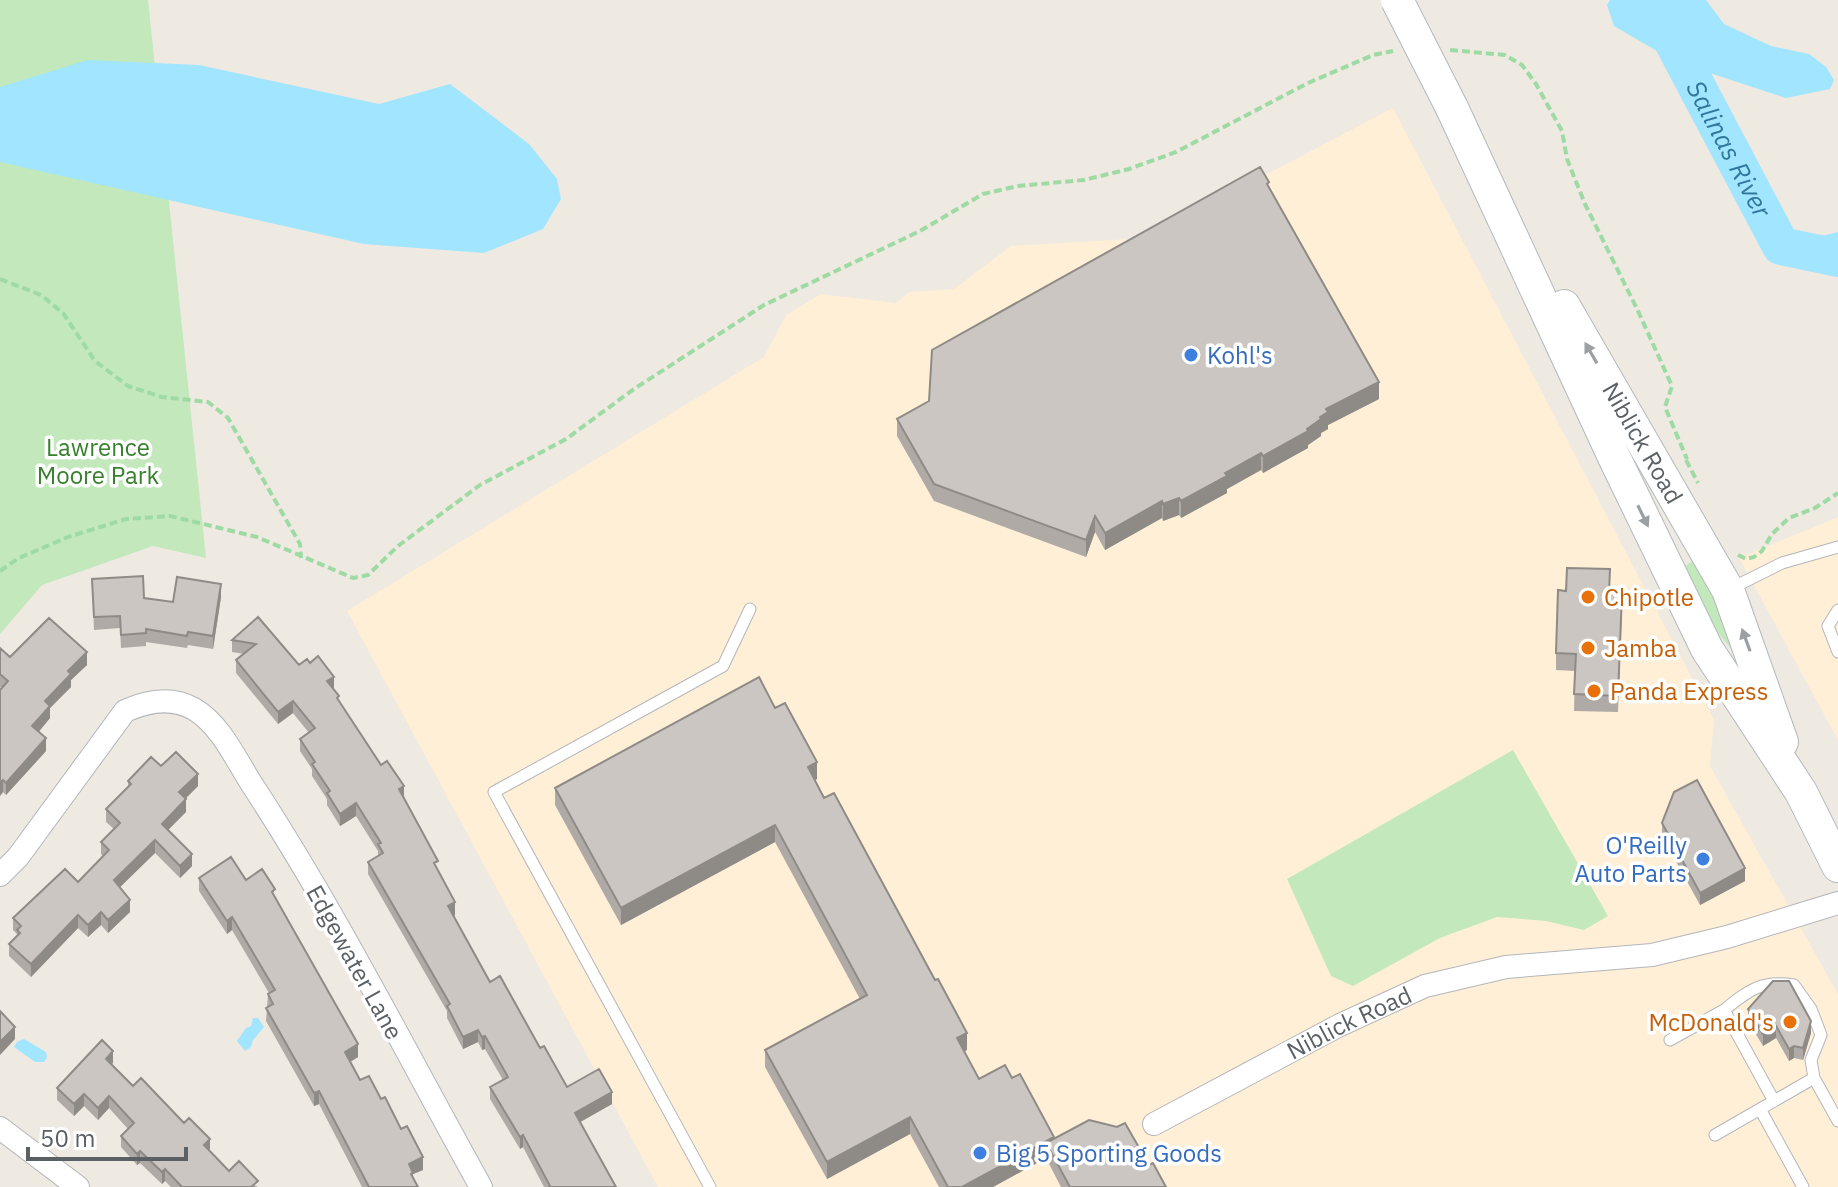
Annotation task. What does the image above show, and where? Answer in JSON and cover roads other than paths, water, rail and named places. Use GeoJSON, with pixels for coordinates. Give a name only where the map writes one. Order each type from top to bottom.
{"type":"FeatureCollection","features":[{"type":"Feature","properties":{"kind":"main road","name":"Niblick Road"},"geometry":{"type":"LineString","coordinates":[[1397,0],[1452,108],[1607,443],[1707,649],[1801,792]]}},
{"type":"Feature","properties":{"kind":"main road","name":"Niblick Road"},"geometry":{"type":"LineString","coordinates":[[1452,108],[1672,465],[1728,590],[1801,792],[1838,866]]}},
{"type":"Feature","properties":{"kind":"street","name":"Edgewater Lane"},"geometry":{"type":"LineString","coordinates":[[0,875],[18,857],[125,711],[144,702],[170,701],[192,708],[210,722],[285,835],[481,1187]]}},
{"type":"Feature","properties":{"kind":"street","name":"Niblick Road"},"geometry":{"type":"LineString","coordinates":[[1154,1124],[1340,1025],[1425,986],[1506,967],[1652,955],[1727,937],[1838,903]]}},
{"type":"Feature","properties":{"kind":"street"},"geometry":{"type":"LineString","coordinates":[[0,1128],[77,1187]]}},
{"type":"Feature","properties":{"kind":"lane"},"geometry":{"type":"LineString","coordinates":[[1728,590],[1782,563],[1838,547]]}},
{"type":"Feature","properties":{"kind":"lane"},"geometry":{"type":"LineString","coordinates":[[710,1187],[494,792],[723,666],[750,609]]}},
{"type":"Feature","properties":{"kind":"lane"},"geometry":{"type":"LineString","coordinates":[[1838,610],[1828,626],[1838,652]]}},
{"type":"Feature","properties":{"kind":"lane"},"geometry":{"type":"LineString","coordinates":[[1670,1040],[1724,1010],[1750,989],[1773,982],[1794,985],[1811,1009],[1821,1035],[1811,1060],[1814,1078],[1838,1121]]}},
{"type":"Feature","properties":{"kind":"lane"},"geometry":{"type":"LineString","coordinates":[[1724,1010],[1774,1101]]}},
{"type":"Feature","properties":{"kind":"lane"},"geometry":{"type":"LineString","coordinates":[[1715,1135],[1814,1078]]}},
{"type":"Feature","properties":{"kind":"lane"},"geometry":{"type":"LineString","coordinates":[[1760,1109],[1803,1187]]}},
{"type":"Feature","properties":{"kind":"water"},"geometry":{"type":"Polygon","coordinates":[[[1610,0],[1706,0],[1724,24],[1771,46],[1809,54],[1826,67],[1834,80],[1830,89],[1786,98],[1676,62],[1614,26],[1607,5],[1610,0]]]}},
{"type":"Feature","properties":{"kind":"water"},"geometry":{"type":"Polygon","coordinates":[[[88,60],[199,65],[379,104],[450,84],[529,144],[557,179],[561,199],[543,229],[484,253],[364,244],[0,162],[0,87],[88,60]]]}},
{"type":"Feature","properties":{"kind":"water"},"geometry":{"type":"Polygon","coordinates":[[[1838,232],[1838,258],[1781,246],[1838,232]]]}},
{"type":"Feature","properties":{"kind":"water"},"geometry":{"type":"Polygon","coordinates":[[[253,1018],[258,1018],[264,1027],[245,1051],[237,1041],[251,1026],[253,1018]]]}},
{"type":"Feature","properties":{"kind":"water"},"geometry":{"type":"Polygon","coordinates":[[[24,1039],[46,1052],[44,1062],[35,1062],[14,1047],[24,1039]]]}},
{"type":"Feature","properties":{"kind":"waterway","name":"Salinas River"},"geometry":{"type":"LineString","coordinates":[[1651,0],[1781,246],[1838,258]]}},
{"type":"Feature","properties":{"kind":"place","name":"Kohl's"},"geometry":{"type":"Point","coordinates":[1191,355]}},
{"type":"Feature","properties":{"kind":"place","name":"Chipotle"},"geometry":{"type":"Point","coordinates":[1588,597]}},
{"type":"Feature","properties":{"kind":"place","name":"Jamba"},"geometry":{"type":"Point","coordinates":[1588,648]}},
{"type":"Feature","properties":{"kind":"place","name":"Panda Express"},"geometry":{"type":"Point","coordinates":[1594,691]}},
{"type":"Feature","properties":{"kind":"place","name":"O'Reilly Auto Parts"},"geometry":{"type":"Point","coordinates":[1703,859]}},
{"type":"Feature","properties":{"kind":"place","name":"McDonald's"},"geometry":{"type":"Point","coordinates":[1790,1022]}},
{"type":"Feature","properties":{"kind":"place","name":"Big 5 Sporting Goods"},"geometry":{"type":"Point","coordinates":[980,1153]}},
{"type":"Feature","properties":{"kind":"park label","name":"Lawrence Moore Park"},"geometry":{"type":"Point","coordinates":[98,461]}}]}
